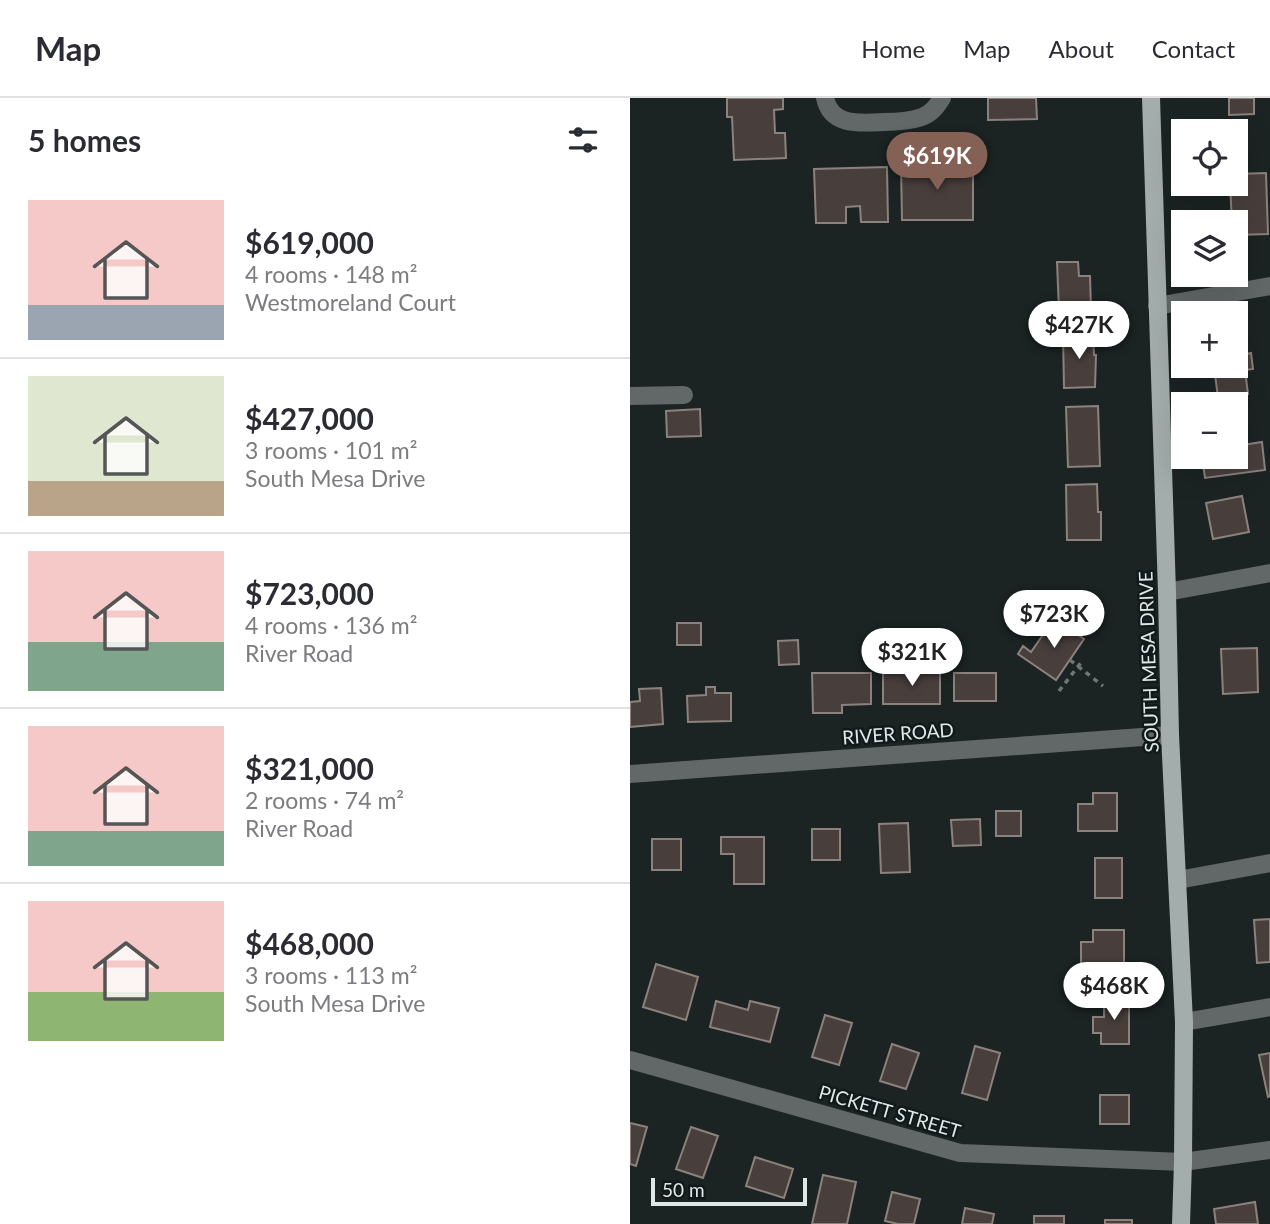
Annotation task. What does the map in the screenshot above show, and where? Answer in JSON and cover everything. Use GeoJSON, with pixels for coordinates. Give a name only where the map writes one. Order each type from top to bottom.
{"type":"FeatureCollection","features":[{"type":"Feature","properties":{"kind":"main road","name":"SOUTH MESA DRIVE"},"geometry":{"type":"LineString","coordinates":[[1151,98],[1170,735],[1184,1022],[1181,1224]]}},
{"type":"Feature","properties":{"kind":"street"},"geometry":{"type":"LineString","coordinates":[[825,98],[825,103],[834,114],[855,124],[902,121],[924,116],[935,108],[942,98]]}},
{"type":"Feature","properties":{"kind":"street"},"geometry":{"type":"LineString","coordinates":[[1157,306],[1270,286]]}},
{"type":"Feature","properties":{"kind":"street"},"geometry":{"type":"LineString","coordinates":[[630,396],[684,395]]}},
{"type":"Feature","properties":{"kind":"street"},"geometry":{"type":"LineString","coordinates":[[1167,592],[1270,573]]}},
{"type":"Feature","properties":{"kind":"street","name":"RIVER ROAD"},"geometry":{"type":"LineString","coordinates":[[630,774],[1170,735]]}},
{"type":"Feature","properties":{"kind":"street"},"geometry":{"type":"LineString","coordinates":[[1178,880],[1270,863]]}},
{"type":"Feature","properties":{"kind":"street"},"geometry":{"type":"LineString","coordinates":[[1184,1022],[1270,1007]]}},
{"type":"Feature","properties":{"kind":"street","name":"PICKETT STREET"},"geometry":{"type":"LineString","coordinates":[[630,1060],[960,1153],[1184,1163],[1270,1150]]}},
{"type":"Feature","properties":{"kind":"path"},"geometry":{"type":"LineString","coordinates":[[1070,660],[1103,686]]}},
{"type":"Feature","properties":{"kind":"path"},"geometry":{"type":"LineString","coordinates":[[1059,691],[1083,660]]}},
{"type":"Feature","properties":{"kind":"building"},"geometry":{"type":"Polygon","coordinates":[[[727,98],[783,98],[783,109],[774,110],[775,133],[785,133],[786,158],[734,160],[732,117],[727,117],[727,98]]]}},
{"type":"Feature","properties":{"kind":"building"},"geometry":{"type":"Polygon","coordinates":[[[988,98],[1036,98],[1037,119],[988,120],[988,98]]]}},
{"type":"Feature","properties":{"kind":"building"},"geometry":{"type":"Polygon","coordinates":[[[1229,98],[1254,98],[1254,114],[1229,115],[1229,98]]]}},
{"type":"Feature","properties":{"kind":"building"},"geometry":{"type":"Polygon","coordinates":[[[973,164],[973,220],[902,220],[901,165],[973,164]]]}},
{"type":"Feature","properties":{"kind":"building"},"geometry":{"type":"Polygon","coordinates":[[[887,167],[888,222],[861,222],[860,206],[846,207],[846,223],[816,223],[814,169],[887,167]]]}},
{"type":"Feature","properties":{"kind":"building"},"geometry":{"type":"Polygon","coordinates":[[[1266,173],[1268,234],[1248,235],[1248,210],[1231,210],[1231,196],[1248,196],[1248,174],[1266,173]]]}},
{"type":"Feature","properties":{"kind":"building"},"geometry":{"type":"Polygon","coordinates":[[[1057,262],[1078,262],[1079,276],[1090,276],[1091,309],[1059,310],[1057,262]]]}},
{"type":"Feature","properties":{"kind":"building"},"geometry":{"type":"Polygon","coordinates":[[[1093,334],[1096,355],[1095,387],[1064,388],[1063,335],[1093,334]]]}},
{"type":"Feature","properties":{"kind":"building"},"geometry":{"type":"Polygon","coordinates":[[[1251,353],[1253,369],[1248,370],[1248,354],[1251,353]]]}},
{"type":"Feature","properties":{"kind":"building"},"geometry":{"type":"Polygon","coordinates":[[[1216,378],[1246,378],[1248,392],[1217,392],[1216,378]]]}},
{"type":"Feature","properties":{"kind":"building"},"geometry":{"type":"Polygon","coordinates":[[[1098,406],[1100,466],[1068,467],[1066,407],[1098,406]]]}},
{"type":"Feature","properties":{"kind":"building"},"geometry":{"type":"Polygon","coordinates":[[[700,409],[701,436],[667,437],[666,411],[700,409]]]}},
{"type":"Feature","properties":{"kind":"building"},"geometry":{"type":"Polygon","coordinates":[[[1262,442],[1265,470],[1205,478],[1204,469],[1248,469],[1248,444],[1262,442]]]}},
{"type":"Feature","properties":{"kind":"building"},"geometry":{"type":"Polygon","coordinates":[[[1097,484],[1101,540],[1067,540],[1066,485],[1097,484]]]}},
{"type":"Feature","properties":{"kind":"building"},"geometry":{"type":"Polygon","coordinates":[[[1242,496],[1249,532],[1213,539],[1206,503],[1242,496]]]}},
{"type":"Feature","properties":{"kind":"building"},"geometry":{"type":"Polygon","coordinates":[[[1054,619],[1084,639],[1056,680],[1018,654],[1023,646],[1031,652],[1054,619]]]}},
{"type":"Feature","properties":{"kind":"building"},"geometry":{"type":"Polygon","coordinates":[[[677,623],[701,623],[701,645],[677,645],[677,623]]]}},
{"type":"Feature","properties":{"kind":"building"},"geometry":{"type":"Polygon","coordinates":[[[798,640],[799,664],[779,665],[778,641],[798,640]]]}},
{"type":"Feature","properties":{"kind":"building"},"geometry":{"type":"Polygon","coordinates":[[[1257,648],[1258,692],[1223,694],[1221,649],[1257,648]]]}},
{"type":"Feature","properties":{"kind":"building"},"geometry":{"type":"Polygon","coordinates":[[[883,671],[940,671],[940,704],[883,704],[883,671]]]}},
{"type":"Feature","properties":{"kind":"building"},"geometry":{"type":"Polygon","coordinates":[[[812,673],[871,673],[871,704],[842,705],[842,713],[813,713],[812,673]]]}},
{"type":"Feature","properties":{"kind":"building"},"geometry":{"type":"Polygon","coordinates":[[[954,673],[996,673],[996,701],[954,701],[954,673]]]}},
{"type":"Feature","properties":{"kind":"building"},"geometry":{"type":"Polygon","coordinates":[[[706,687],[715,687],[715,693],[731,693],[731,721],[688,722],[687,696],[706,695],[706,687]]]}},
{"type":"Feature","properties":{"kind":"building"},"geometry":{"type":"Polygon","coordinates":[[[661,688],[663,724],[630,727],[630,702],[640,701],[639,689],[661,688]]]}},
{"type":"Feature","properties":{"kind":"building"},"geometry":{"type":"Polygon","coordinates":[[[1093,793],[1117,793],[1117,831],[1078,831],[1078,804],[1093,804],[1093,793]]]}},
{"type":"Feature","properties":{"kind":"building"},"geometry":{"type":"Polygon","coordinates":[[[996,811],[1021,811],[1021,836],[996,836],[996,811]]]}},
{"type":"Feature","properties":{"kind":"building"},"geometry":{"type":"Polygon","coordinates":[[[980,819],[981,845],[953,846],[951,820],[980,819]]]}},
{"type":"Feature","properties":{"kind":"building"},"geometry":{"type":"Polygon","coordinates":[[[908,823],[910,872],[881,873],[879,824],[908,823]]]}},
{"type":"Feature","properties":{"kind":"building"},"geometry":{"type":"Polygon","coordinates":[[[812,829],[840,829],[840,860],[812,860],[812,829]]]}},
{"type":"Feature","properties":{"kind":"building"},"geometry":{"type":"Polygon","coordinates":[[[721,837],[764,837],[764,884],[734,884],[734,854],[721,854],[721,837]]]}},
{"type":"Feature","properties":{"kind":"building"},"geometry":{"type":"Polygon","coordinates":[[[652,839],[681,839],[681,870],[652,870],[652,839]]]}},
{"type":"Feature","properties":{"kind":"building"},"geometry":{"type":"Polygon","coordinates":[[[1095,858],[1122,858],[1122,898],[1095,898],[1095,858]]]}},
{"type":"Feature","properties":{"kind":"building"},"geometry":{"type":"Polygon","coordinates":[[[1270,919],[1270,962],[1257,963],[1254,920],[1270,919]]]}},
{"type":"Feature","properties":{"kind":"building"},"geometry":{"type":"Polygon","coordinates":[[[1093,930],[1124,930],[1124,974],[1081,974],[1081,942],[1093,942],[1093,930]]]}},
{"type":"Feature","properties":{"kind":"building"},"geometry":{"type":"Polygon","coordinates":[[[656,964],[698,977],[686,1020],[643,1007],[656,964]]]}},
{"type":"Feature","properties":{"kind":"building"},"geometry":{"type":"Polygon","coordinates":[[[1104,998],[1129,998],[1129,1044],[1101,1044],[1101,1033],[1093,1033],[1093,1017],[1104,1017],[1104,998]]]}},
{"type":"Feature","properties":{"kind":"building"},"geometry":{"type":"Polygon","coordinates":[[[716,1001],[748,1010],[750,1001],[779,1008],[770,1042],[710,1027],[716,1001]]]}},
{"type":"Feature","properties":{"kind":"building"},"geometry":{"type":"Polygon","coordinates":[[[825,1015],[852,1023],[839,1065],[812,1057],[825,1015]]]}},
{"type":"Feature","properties":{"kind":"building"},"geometry":{"type":"Polygon","coordinates":[[[892,1044],[919,1053],[906,1089],[880,1081],[892,1044]]]}},
{"type":"Feature","properties":{"kind":"building"},"geometry":{"type":"Polygon","coordinates":[[[975,1046],[1000,1053],[987,1100],[962,1093],[975,1046]]]}},
{"type":"Feature","properties":{"kind":"building"},"geometry":{"type":"Polygon","coordinates":[[[1270,1053],[1270,1096],[1268,1097],[1259,1055],[1270,1053]]]}},
{"type":"Feature","properties":{"kind":"building"},"geometry":{"type":"Polygon","coordinates":[[[1100,1095],[1129,1095],[1129,1124],[1100,1124],[1100,1095]]]}},
{"type":"Feature","properties":{"kind":"building"},"geometry":{"type":"Polygon","coordinates":[[[630,1123],[647,1127],[636,1166],[630,1164],[630,1123]]]}},
{"type":"Feature","properties":{"kind":"building"},"geometry":{"type":"Polygon","coordinates":[[[691,1127],[718,1136],[703,1178],[676,1169],[691,1127]]]}},
{"type":"Feature","properties":{"kind":"building"},"geometry":{"type":"Polygon","coordinates":[[[755,1157],[793,1169],[784,1198],[746,1186],[755,1157]]]}},
{"type":"Feature","properties":{"kind":"building"},"geometry":{"type":"Polygon","coordinates":[[[823,1175],[856,1182],[847,1224],[812,1224],[823,1175]]]}},
{"type":"Feature","properties":{"kind":"building"},"geometry":{"type":"Polygon","coordinates":[[[892,1192],[920,1199],[914,1224],[885,1221],[892,1192]]]}},
{"type":"Feature","properties":{"kind":"building"},"geometry":{"type":"Polygon","coordinates":[[[1255,1202],[1258,1224],[1216,1224],[1214,1209],[1255,1202]]]}},
{"type":"Feature","properties":{"kind":"building"},"geometry":{"type":"Polygon","coordinates":[[[965,1208],[994,1214],[992,1224],[962,1224],[965,1208]]]}},
{"type":"Feature","properties":{"kind":"building"},"geometry":{"type":"Polygon","coordinates":[[[1034,1216],[1064,1216],[1064,1224],[1034,1224],[1034,1216]]]}},
{"type":"Feature","properties":{"kind":"building"},"geometry":{"type":"Polygon","coordinates":[[[1105,1220],[1132,1220],[1132,1224],[1105,1224],[1105,1220]]]}}]}
